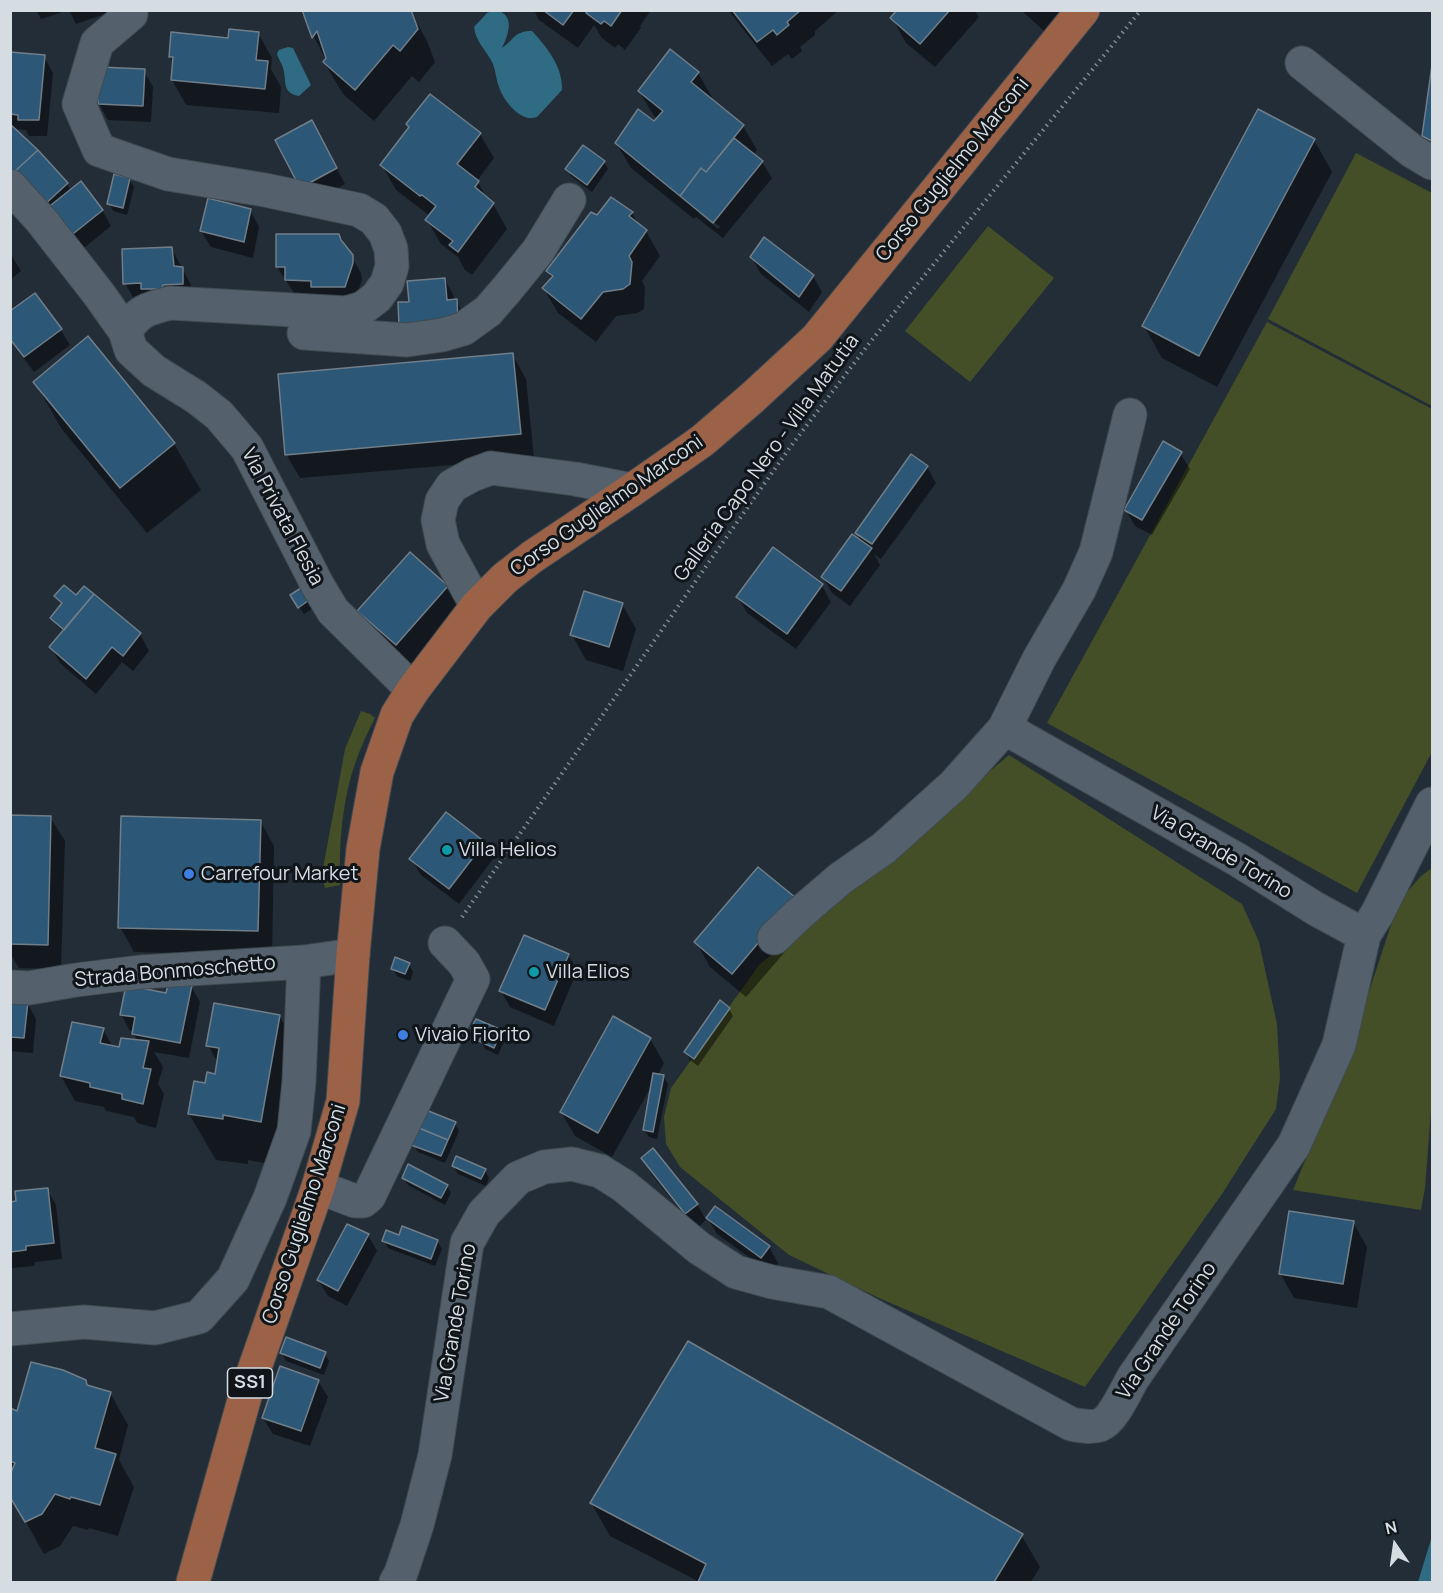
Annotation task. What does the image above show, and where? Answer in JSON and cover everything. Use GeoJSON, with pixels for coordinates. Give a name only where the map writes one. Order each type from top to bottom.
{"type":"FeatureCollection","features":[{"type":"Feature","properties":{"kind":"main road","name":"Corso Guglielmo Marconi"},"geometry":{"type":"LineString","coordinates":[[193,1582],[246,1392],[318,1187],[343,1101],[363,849],[377,772],[397,715],[413,690],[477,606],[505,578],[531,557],[702,441],[817,338],[1083,10]]}},
{"type":"Feature","properties":{"kind":"street"},"geometry":{"type":"LineString","coordinates":[[131,15],[97,43],[79,104],[99,150],[168,174],[265,190],[359,210],[374,219],[385,233],[391,249],[392,266],[387,283],[377,297],[363,308],[346,313],[170,303],[150,308],[135,317],[128,340],[132,341],[142,330],[154,325],[172,324],[407,340],[442,335],[463,329],[488,311],[507,289],[538,251],[569,200]]}},
{"type":"Feature","properties":{"kind":"street"},"geometry":{"type":"LineString","coordinates":[[1302,63],[1412,151],[1432,163]]}},
{"type":"Feature","properties":{"kind":"street","name":"Via Privata Flesia"},"geometry":{"type":"LineString","coordinates":[[10,186],[41,220],[90,284],[128,340],[154,371],[212,409],[247,448],[333,611],[413,690]]}},
{"type":"Feature","properties":{"kind":"street"},"geometry":{"type":"LineString","coordinates":[[774,938],[840,878],[884,848],[954,785],[1004,729],[1039,659],[1080,590],[1096,552],[1130,415]]}},
{"type":"Feature","properties":{"kind":"street"},"geometry":{"type":"LineString","coordinates":[[477,606],[443,544],[438,520],[442,501],[452,486],[491,468],[574,479],[632,490]]}},
{"type":"Feature","properties":{"kind":"street","name":"Via Grande Torino"},"geometry":{"type":"LineString","coordinates":[[396,1582],[417,1524],[435,1455],[467,1243],[484,1212],[518,1179],[544,1167],[572,1164],[600,1171],[624,1186],[699,1248],[736,1272],[772,1282],[829,1292],[1071,1424],[1088,1427],[1102,1424],[1112,1413],[1133,1378],[1294,1145],[1339,1045],[1364,935],[1316,909],[1238,860],[1004,729]]}},
{"type":"Feature","properties":{"kind":"street"},"geometry":{"type":"LineString","coordinates":[[1364,935],[1377,914],[1432,804]]}},
{"type":"Feature","properties":{"kind":"street"},"geometry":{"type":"LineString","coordinates":[[318,1187],[355,1201],[363,1201],[369,1196],[473,979],[464,963],[444,943]]}},
{"type":"Feature","properties":{"kind":"street","name":"Strada Bonmoschetto"},"geometry":{"type":"LineString","coordinates":[[10,987],[29,988],[141,972],[304,962],[353,955]]}},
{"type":"Feature","properties":{"kind":"street","name":"Strada Bonmoschetto"},"geometry":{"type":"LineString","coordinates":[[10,1329],[84,1322],[155,1328],[199,1317],[232,1279],[270,1198],[294,1131],[299,1082],[304,962]]}},
{"type":"Feature","properties":{"kind":"path","name":"Galleria Capo Nero - Villa Matutia"},"geometry":{"type":"LineString","coordinates":[[444,943],[791,446],[871,341],[1141,10]]}},
{"type":"Feature","properties":{"kind":"green space"},"geometry":{"type":"Polygon","coordinates":[[[1356,153],[1432,193],[1432,406],[1268,319],[1356,153]]]}},
{"type":"Feature","properties":{"kind":"green space"},"geometry":{"type":"Polygon","coordinates":[[[988,226],[1054,278],[970,382],[905,331],[988,226]]]}},
{"type":"Feature","properties":{"kind":"green space"},"geometry":{"type":"Polygon","coordinates":[[[1267,322],[1432,409],[1432,752],[1357,893],[1047,723],[1267,322]]]}},
{"type":"Feature","properties":{"kind":"green space"},"geometry":{"type":"Polygon","coordinates":[[[361,711],[375,718],[358,755],[347,791],[341,838],[340,885],[325,888],[322,874],[345,749],[361,711]]]}},
{"type":"Feature","properties":{"kind":"green space"},"geometry":{"type":"Polygon","coordinates":[[[1009,755],[1242,904],[1259,942],[1277,1024],[1280,1078],[1276,1109],[1222,1194],[1085,1387],[879,1298],[789,1255],[680,1167],[666,1144],[664,1117],[671,1088],[759,965],[1009,755]]]}},
{"type":"Feature","properties":{"kind":"green space"},"geometry":{"type":"Polygon","coordinates":[[[1432,868],[1432,1098],[1425,1188],[1421,1210],[1293,1190],[1345,1064],[1392,922],[1407,892],[1421,876],[1432,868]]]}},
{"type":"Feature","properties":{"kind":"water"},"geometry":{"type":"Polygon","coordinates":[[[494,10],[506,15],[508,20],[507,37],[502,48],[518,34],[532,31],[557,65],[562,90],[537,117],[523,116],[507,101],[501,92],[493,64],[477,37],[474,27],[487,13],[494,10]]]}},
{"type":"Feature","properties":{"kind":"water"},"geometry":{"type":"Polygon","coordinates":[[[293,48],[311,85],[299,96],[287,89],[277,54],[279,50],[293,48]]]}},
{"type":"Feature","properties":{"kind":"water"},"geometry":{"type":"Polygon","coordinates":[[[1432,1536],[1432,1582],[1418,1582],[1432,1536]]]}},
{"type":"Feature","properties":{"kind":"building"},"geometry":{"type":"Polygon","coordinates":[[[302,10],[411,10],[418,29],[400,51],[393,45],[355,90],[323,62],[326,58],[317,31],[312,38],[302,10]]]}},
{"type":"Feature","properties":{"kind":"building"},"geometry":{"type":"Polygon","coordinates":[[[543,10],[574,10],[563,25],[543,10]]]}},
{"type":"Feature","properties":{"kind":"building"},"geometry":{"type":"Polygon","coordinates":[[[588,10],[622,10],[611,26],[604,21],[601,24],[586,13],[588,10]]]}},
{"type":"Feature","properties":{"kind":"building"},"geometry":{"type":"Polygon","coordinates":[[[732,10],[801,10],[777,35],[773,30],[757,42],[732,10]]]}},
{"type":"Feature","properties":{"kind":"building"},"geometry":{"type":"Polygon","coordinates":[[[897,10],[950,10],[920,44],[890,18],[897,10]]]}},
{"type":"Feature","properties":{"kind":"building"},"geometry":{"type":"Polygon","coordinates":[[[229,29],[259,32],[256,60],[268,61],[265,89],[171,80],[173,57],[169,57],[171,32],[228,38],[229,29]]]}},
{"type":"Feature","properties":{"kind":"building"},"geometry":{"type":"Polygon","coordinates":[[[670,49],[699,72],[691,82],[744,125],[706,172],[701,168],[680,196],[615,143],[638,109],[654,121],[663,111],[638,91],[670,49]]]}},
{"type":"Feature","properties":{"kind":"building"},"geometry":{"type":"Polygon","coordinates":[[[10,52],[45,55],[39,120],[18,120],[18,115],[10,114],[10,52]]]}},
{"type":"Feature","properties":{"kind":"building"},"geometry":{"type":"Polygon","coordinates":[[[1432,65],[1432,141],[1422,136],[1432,65]]]}},
{"type":"Feature","properties":{"kind":"building"},"geometry":{"type":"Polygon","coordinates":[[[99,67],[145,69],[143,106],[98,104],[99,67]]]}},
{"type":"Feature","properties":{"kind":"building"},"geometry":{"type":"Polygon","coordinates":[[[430,94],[481,133],[457,164],[479,181],[475,187],[494,203],[458,252],[449,245],[453,241],[425,220],[436,206],[380,165],[409,127],[406,124],[430,94]]]}},
{"type":"Feature","properties":{"kind":"building"},"geometry":{"type":"Polygon","coordinates":[[[1258,109],[1315,139],[1199,356],[1142,326],[1258,109]]]}},
{"type":"Feature","properties":{"kind":"building"},"geometry":{"type":"Polygon","coordinates":[[[312,120],[337,168],[300,188],[275,140],[312,120]]]}},
{"type":"Feature","properties":{"kind":"building"},"geometry":{"type":"Polygon","coordinates":[[[10,124],[38,150],[13,173],[10,170],[10,124]]]}},
{"type":"Feature","properties":{"kind":"building"},"geometry":{"type":"Polygon","coordinates":[[[734,138],[763,161],[713,223],[680,196],[701,168],[706,172],[734,138]]]}},
{"type":"Feature","properties":{"kind":"building"},"geometry":{"type":"Polygon","coordinates":[[[583,145],[605,161],[587,185],[565,169],[583,145]]]}},
{"type":"Feature","properties":{"kind":"building"},"geometry":{"type":"Polygon","coordinates":[[[38,150],[68,183],[43,206],[13,173],[38,150]]]}},
{"type":"Feature","properties":{"kind":"building"},"geometry":{"type":"Polygon","coordinates":[[[114,174],[130,178],[123,208],[107,204],[114,174]]]}},
{"type":"Feature","properties":{"kind":"building"},"geometry":{"type":"Polygon","coordinates":[[[81,181],[103,210],[69,237],[46,209],[81,181]]]}},
{"type":"Feature","properties":{"kind":"building"},"geometry":{"type":"Polygon","coordinates":[[[611,197],[633,212],[629,216],[647,230],[629,256],[632,262],[630,284],[623,289],[603,292],[581,319],[542,288],[553,276],[546,271],[591,212],[597,215],[611,197]]]}},
{"type":"Feature","properties":{"kind":"building"},"geometry":{"type":"Polygon","coordinates":[[[208,198],[251,209],[244,242],[200,231],[208,198]]]}},
{"type":"Feature","properties":{"kind":"building"},"geometry":{"type":"Polygon","coordinates":[[[276,234],[339,234],[353,255],[353,263],[345,287],[311,287],[311,281],[285,280],[285,267],[276,267],[276,234]]]}},
{"type":"Feature","properties":{"kind":"building"},"geometry":{"type":"Polygon","coordinates":[[[764,237],[814,275],[799,297],[750,257],[764,237]]]}},
{"type":"Feature","properties":{"kind":"building"},"geometry":{"type":"Polygon","coordinates":[[[172,247],[174,266],[183,267],[183,284],[163,285],[162,289],[141,289],[141,283],[123,284],[122,249],[172,247]]]}},
{"type":"Feature","properties":{"kind":"building"},"geometry":{"type":"Polygon","coordinates":[[[445,278],[447,300],[457,299],[458,324],[399,327],[398,302],[409,302],[407,281],[445,278]]]}},
{"type":"Feature","properties":{"kind":"building"},"geometry":{"type":"Polygon","coordinates":[[[35,293],[62,329],[24,357],[10,339],[10,311],[35,293]]]}},
{"type":"Feature","properties":{"kind":"building"},"geometry":{"type":"Polygon","coordinates":[[[88,336],[175,443],[120,488],[33,382],[88,336]]]}},
{"type":"Feature","properties":{"kind":"building"},"geometry":{"type":"Polygon","coordinates":[[[513,353],[521,434],[285,455],[278,374],[513,353]]]}},
{"type":"Feature","properties":{"kind":"building"},"geometry":{"type":"Polygon","coordinates":[[[1163,441],[1182,452],[1142,520],[1124,510],[1163,441]]]}},
{"type":"Feature","properties":{"kind":"building"},"geometry":{"type":"Polygon","coordinates":[[[911,454],[928,466],[872,544],[855,533],[911,454]]]}},
{"type":"Feature","properties":{"kind":"building"},"geometry":{"type":"Polygon","coordinates":[[[852,534],[872,548],[841,591],[821,577],[852,534]]]}},
{"type":"Feature","properties":{"kind":"building"},"geometry":{"type":"Polygon","coordinates":[[[773,547],[823,584],[787,634],[736,597],[773,547]]]}},
{"type":"Feature","properties":{"kind":"building"},"geometry":{"type":"Polygon","coordinates":[[[410,552],[448,586],[396,645],[357,611],[410,552]]]}},
{"type":"Feature","properties":{"kind":"building"},"geometry":{"type":"Polygon","coordinates":[[[64,585],[76,595],[84,586],[94,594],[64,630],[50,618],[62,603],[54,596],[64,585]]]}},
{"type":"Feature","properties":{"kind":"building"},"geometry":{"type":"Polygon","coordinates":[[[304,586],[312,598],[298,608],[290,595],[304,586]]]}},
{"type":"Feature","properties":{"kind":"building"},"geometry":{"type":"Polygon","coordinates":[[[584,591],[623,603],[609,647],[570,635],[584,591]]]}},
{"type":"Feature","properties":{"kind":"building"},"geometry":{"type":"Polygon","coordinates":[[[94,594],[141,633],[123,656],[112,647],[86,679],[49,647],[94,594]]]}},
{"type":"Feature","properties":{"kind":"building","name":"Villa Helios"},"geometry":{"type":"Polygon","coordinates":[[[446,812],[485,842],[449,889],[409,859],[446,812]]]}},
{"type":"Feature","properties":{"kind":"building"},"geometry":{"type":"Polygon","coordinates":[[[10,815],[51,816],[48,945],[10,944],[10,815]]]}},
{"type":"Feature","properties":{"kind":"building","name":"Carrefour Market"},"geometry":{"type":"Polygon","coordinates":[[[121,816],[261,820],[258,931],[118,928],[121,816]]]}},
{"type":"Feature","properties":{"kind":"building"},"geometry":{"type":"Polygon","coordinates":[[[758,867],[796,898],[732,974],[694,942],[758,867]]]}},
{"type":"Feature","properties":{"kind":"building","name":"Villa Elios"},"geometry":{"type":"Polygon","coordinates":[[[524,935],[569,954],[545,1010],[499,991],[524,935]]]}},
{"type":"Feature","properties":{"kind":"building"},"geometry":{"type":"Polygon","coordinates":[[[395,957],[410,963],[405,974],[391,969],[395,957]]]}},
{"type":"Feature","properties":{"kind":"building"},"geometry":{"type":"Polygon","coordinates":[[[169,980],[192,985],[180,1043],[132,1034],[135,1017],[120,1015],[126,985],[166,993],[169,980]]]}},
{"type":"Feature","properties":{"kind":"building"},"geometry":{"type":"Polygon","coordinates":[[[10,1000],[28,1001],[24,1038],[10,1037],[10,1000]]]}},
{"type":"Feature","properties":{"kind":"building"},"geometry":{"type":"Polygon","coordinates":[[[720,1000],[730,1008],[694,1059],[684,1052],[720,1000]]]}},
{"type":"Feature","properties":{"kind":"building"},"geometry":{"type":"Polygon","coordinates":[[[214,1003],[280,1015],[261,1122],[223,1115],[223,1119],[188,1114],[194,1081],[205,1083],[207,1072],[215,1074],[219,1048],[206,1046],[214,1003]]]}},
{"type":"Feature","properties":{"kind":"building"},"geometry":{"type":"Polygon","coordinates":[[[613,1016],[651,1038],[598,1133],[560,1112],[613,1016]]]}},
{"type":"Feature","properties":{"kind":"building"},"geometry":{"type":"Polygon","coordinates":[[[476,1019],[502,1030],[494,1048],[479,1041],[483,1033],[471,1028],[476,1019]]]}},
{"type":"Feature","properties":{"kind":"building"},"geometry":{"type":"Polygon","coordinates":[[[72,1022],[104,1028],[100,1043],[119,1047],[121,1038],[149,1041],[143,1068],[151,1069],[143,1104],[122,1099],[122,1094],[90,1087],[90,1083],[60,1076],[72,1022]]]}},
{"type":"Feature","properties":{"kind":"building"},"geometry":{"type":"Polygon","coordinates":[[[653,1073],[664,1075],[653,1132],[643,1130],[653,1073]]]}},
{"type":"Feature","properties":{"kind":"building"},"geometry":{"type":"Polygon","coordinates":[[[426,1110],[456,1122],[448,1140],[419,1128],[426,1110]]]}},
{"type":"Feature","properties":{"kind":"building"},"geometry":{"type":"Polygon","coordinates":[[[419,1128],[448,1140],[441,1156],[411,1145],[419,1128]]]}},
{"type":"Feature","properties":{"kind":"building"},"geometry":{"type":"Polygon","coordinates":[[[653,1148],[698,1204],[685,1214],[641,1158],[653,1148]]]}},
{"type":"Feature","properties":{"kind":"building"},"geometry":{"type":"Polygon","coordinates":[[[456,1156],[486,1169],[481,1179],[452,1166],[456,1156]]]}},
{"type":"Feature","properties":{"kind":"building"},"geometry":{"type":"Polygon","coordinates":[[[408,1164],[448,1185],[441,1198],[402,1178],[408,1164]]]}},
{"type":"Feature","properties":{"kind":"building"},"geometry":{"type":"Polygon","coordinates":[[[48,1188],[54,1243],[26,1246],[26,1250],[10,1252],[10,1202],[16,1201],[15,1191],[48,1188]]]}},
{"type":"Feature","properties":{"kind":"building"},"geometry":{"type":"Polygon","coordinates":[[[715,1206],[770,1246],[761,1258],[706,1218],[715,1206]]]}},
{"type":"Feature","properties":{"kind":"building"},"geometry":{"type":"Polygon","coordinates":[[[1289,1211],[1354,1221],[1343,1284],[1279,1274],[1289,1211]]]}},
{"type":"Feature","properties":{"kind":"building"},"geometry":{"type":"Polygon","coordinates":[[[347,1224],[369,1234],[338,1291],[317,1280],[347,1224]]]}},
{"type":"Feature","properties":{"kind":"building"},"geometry":{"type":"Polygon","coordinates":[[[402,1226],[438,1240],[431,1259],[382,1241],[386,1230],[399,1235],[402,1226]]]}},
{"type":"Feature","properties":{"kind":"building"},"geometry":{"type":"Polygon","coordinates":[[[286,1337],[326,1352],[320,1368],[280,1353],[286,1337]]]}},
{"type":"Feature","properties":{"kind":"building"},"geometry":{"type":"Polygon","coordinates":[[[688,1341],[1023,1534],[994,1582],[698,1582],[706,1564],[590,1503],[688,1341]]]}},
{"type":"Feature","properties":{"kind":"building"},"geometry":{"type":"Polygon","coordinates":[[[31,1362],[63,1370],[86,1380],[87,1385],[111,1392],[95,1448],[116,1454],[100,1505],[55,1494],[42,1514],[25,1522],[10,1497],[10,1471],[15,1463],[10,1461],[10,1408],[17,1411],[31,1362]]]}},
{"type":"Feature","properties":{"kind":"building"},"geometry":{"type":"Polygon","coordinates":[[[280,1366],[319,1380],[301,1431],[262,1418],[280,1366]]]}},
{"type":"Feature","properties":{"kind":"place","name":"Villa Helios"},"geometry":{"type":"Point","coordinates":[447,850]}},
{"type":"Feature","properties":{"kind":"place","name":"Carrefour Market"},"geometry":{"type":"Point","coordinates":[189,874]}},
{"type":"Feature","properties":{"kind":"place","name":"Villa Elios"},"geometry":{"type":"Point","coordinates":[534,972]}},
{"type":"Feature","properties":{"kind":"place","name":"Vivaio Fiorito"},"geometry":{"type":"Point","coordinates":[403,1035]}}]}
